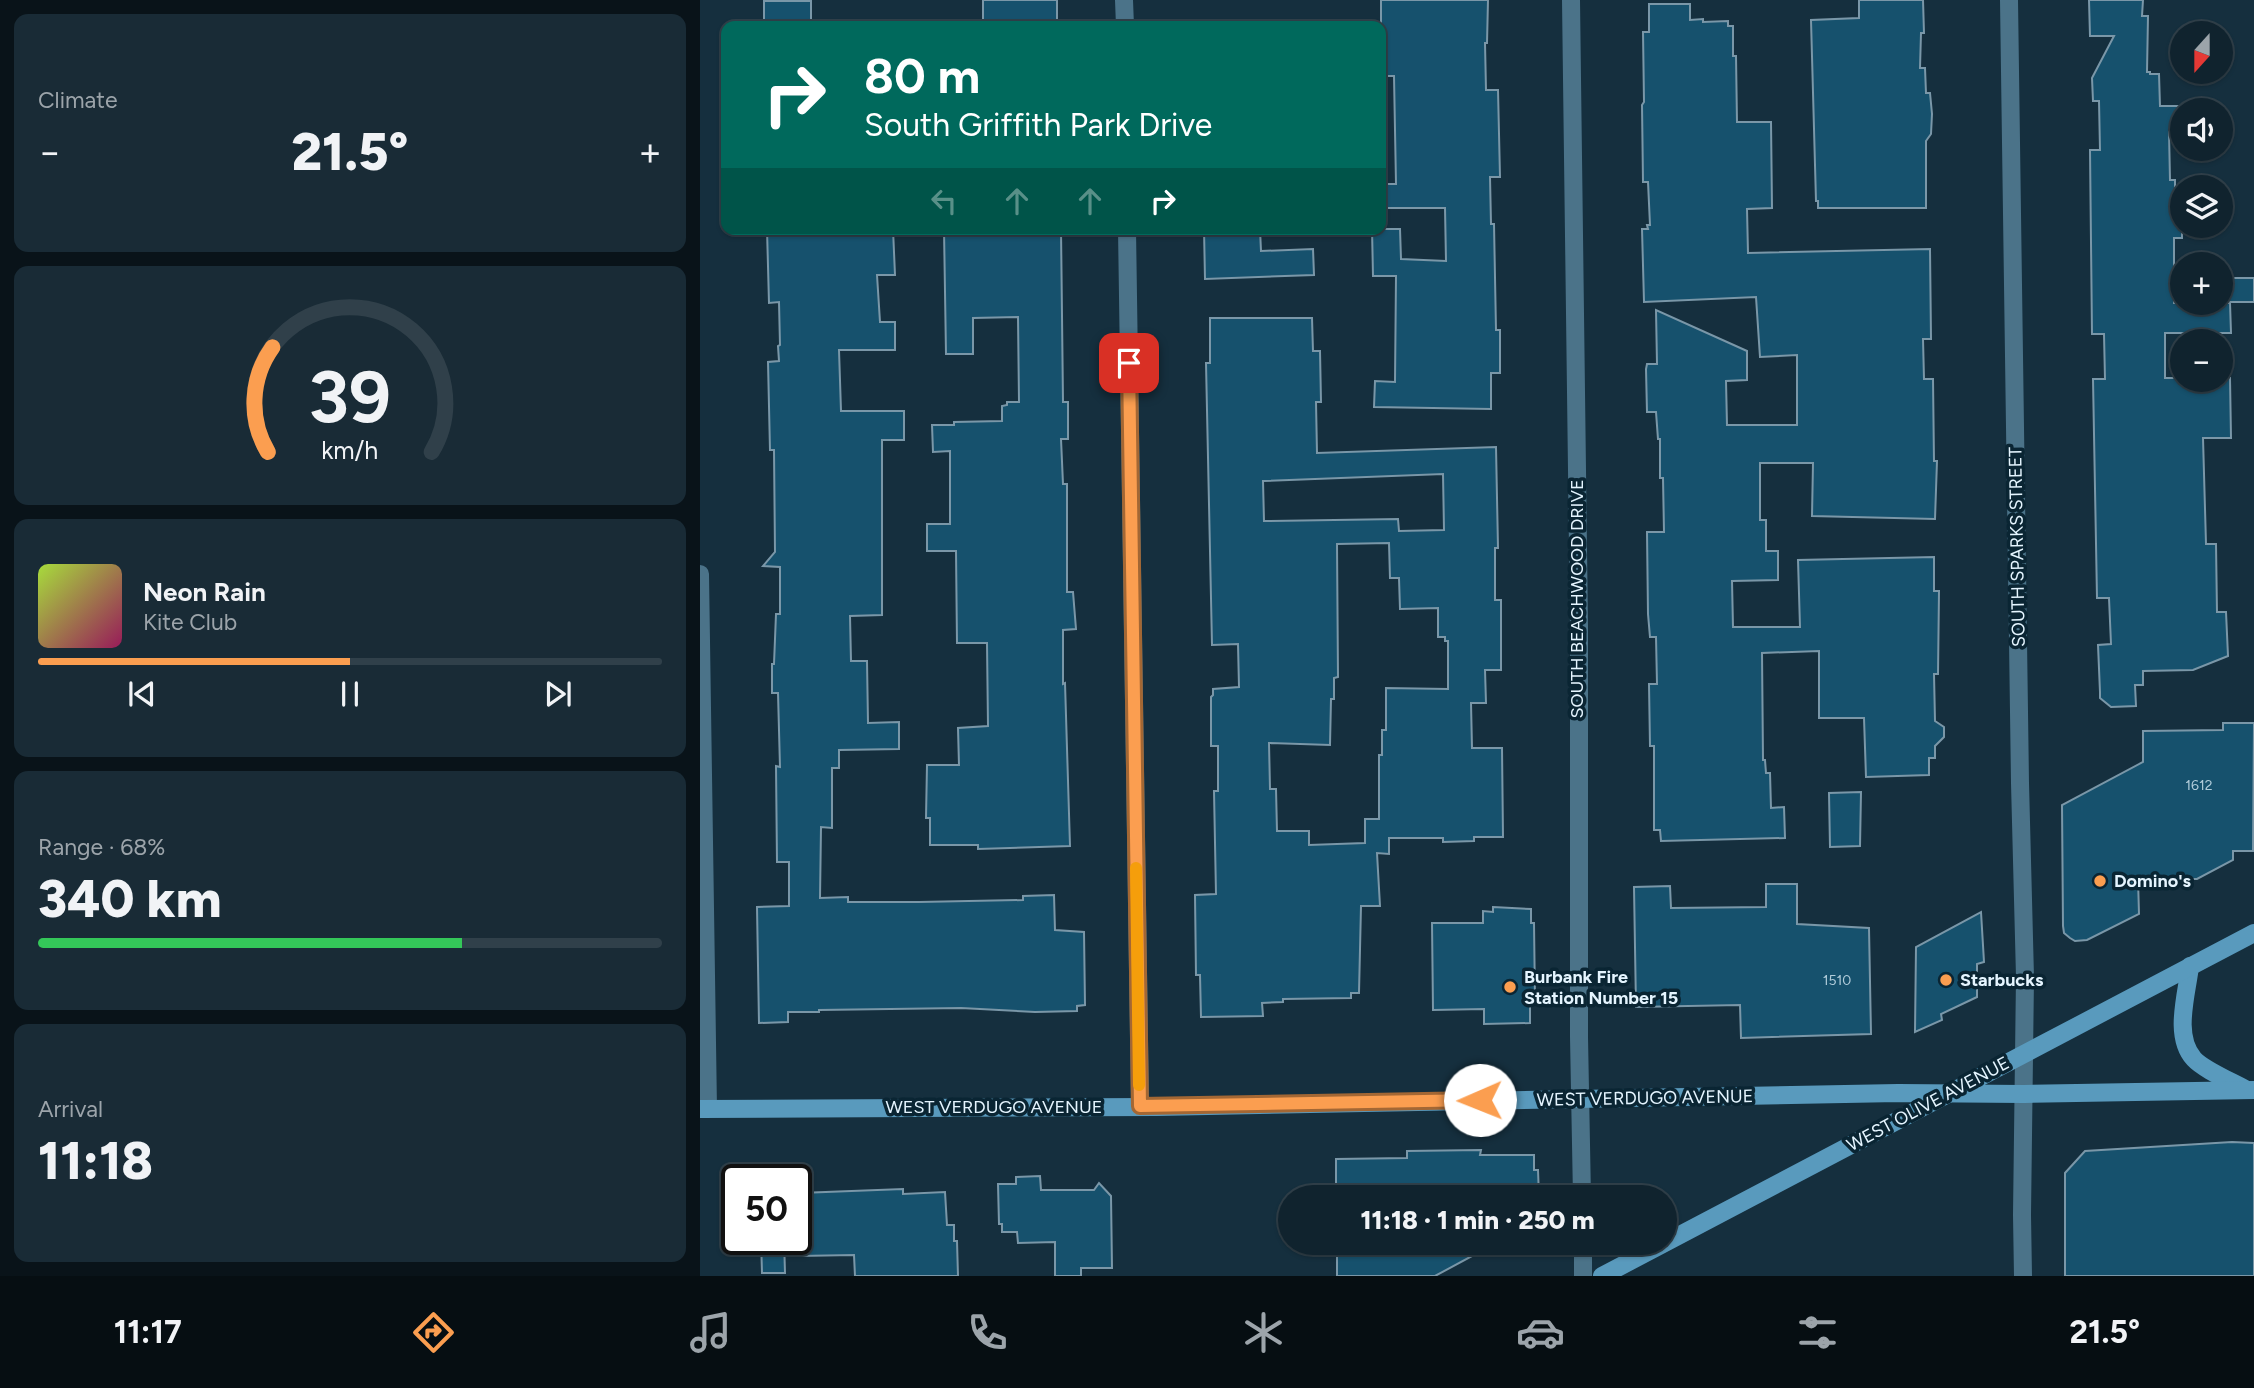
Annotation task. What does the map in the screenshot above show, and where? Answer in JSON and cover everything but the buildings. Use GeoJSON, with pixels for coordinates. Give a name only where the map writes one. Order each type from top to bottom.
{"type":"FeatureCollection","features":[{"type":"Feature","properties":{"kind":"main road","name":"WEST OLIVE AVENUE"},"geometry":{"type":"LineString","coordinates":[[1602,1276],[2254,933]]}},
{"type":"Feature","properties":{"kind":"main road"},"geometry":{"type":"LineString","coordinates":[[2190,967],[2183,1028],[2185,1045],[2195,1060],[2250,1090]]}},
{"type":"Feature","properties":{"kind":"main road","name":"WEST VERDUGO AVENUE"},"geometry":{"type":"LineString","coordinates":[[704,1109],[1140,1106],[2250,1090]]}},
{"type":"Feature","properties":{"kind":"street"},"geometry":{"type":"LineString","coordinates":[[1124,0],[1125,21]]}},
{"type":"Feature","properties":{"kind":"street","name":"SOUTH BEACHWOOD DRIVE"},"geometry":{"type":"LineString","coordinates":[[1572,0],[1579,627],[1577,879],[1582,1185]]}},
{"type":"Feature","properties":{"kind":"street","name":"SOUTH SPARKS STREET"},"geometry":{"type":"LineString","coordinates":[[2009,0],[2025,1052],[2023,1276]]}},
{"type":"Feature","properties":{"kind":"street"},"geometry":{"type":"LineString","coordinates":[[1128,235],[1140,1106]]}},
{"type":"Feature","properties":{"kind":"street"},"geometry":{"type":"LineString","coordinates":[[700,573],[704,1109]]}},
{"type":"Feature","properties":{"kind":"street"},"geometry":{"type":"LineString","coordinates":[[1583,1255],[1583,1276]]}},
{"type":"Feature","properties":{"kind":"slow traffic"},"geometry":{"type":"LineString","coordinates":[[1136,868],[1139,1085]]}},
{"type":"Feature","properties":{"kind":"place","name":"Domino's"},"geometry":{"type":"Point","coordinates":[2100,881]}},
{"type":"Feature","properties":{"kind":"place","name":"Starbucks"},"geometry":{"type":"Point","coordinates":[1946,980]}},
{"type":"Feature","properties":{"kind":"place","name":"Burbank Fire Station Number 15"},"geometry":{"type":"Point","coordinates":[1510,987]}},
{"type":"Feature","properties":{"kind":"route"},"geometry":{"type":"LineString","coordinates":[[1129,363],[1140,1106],[1480,1100]]}}]}
